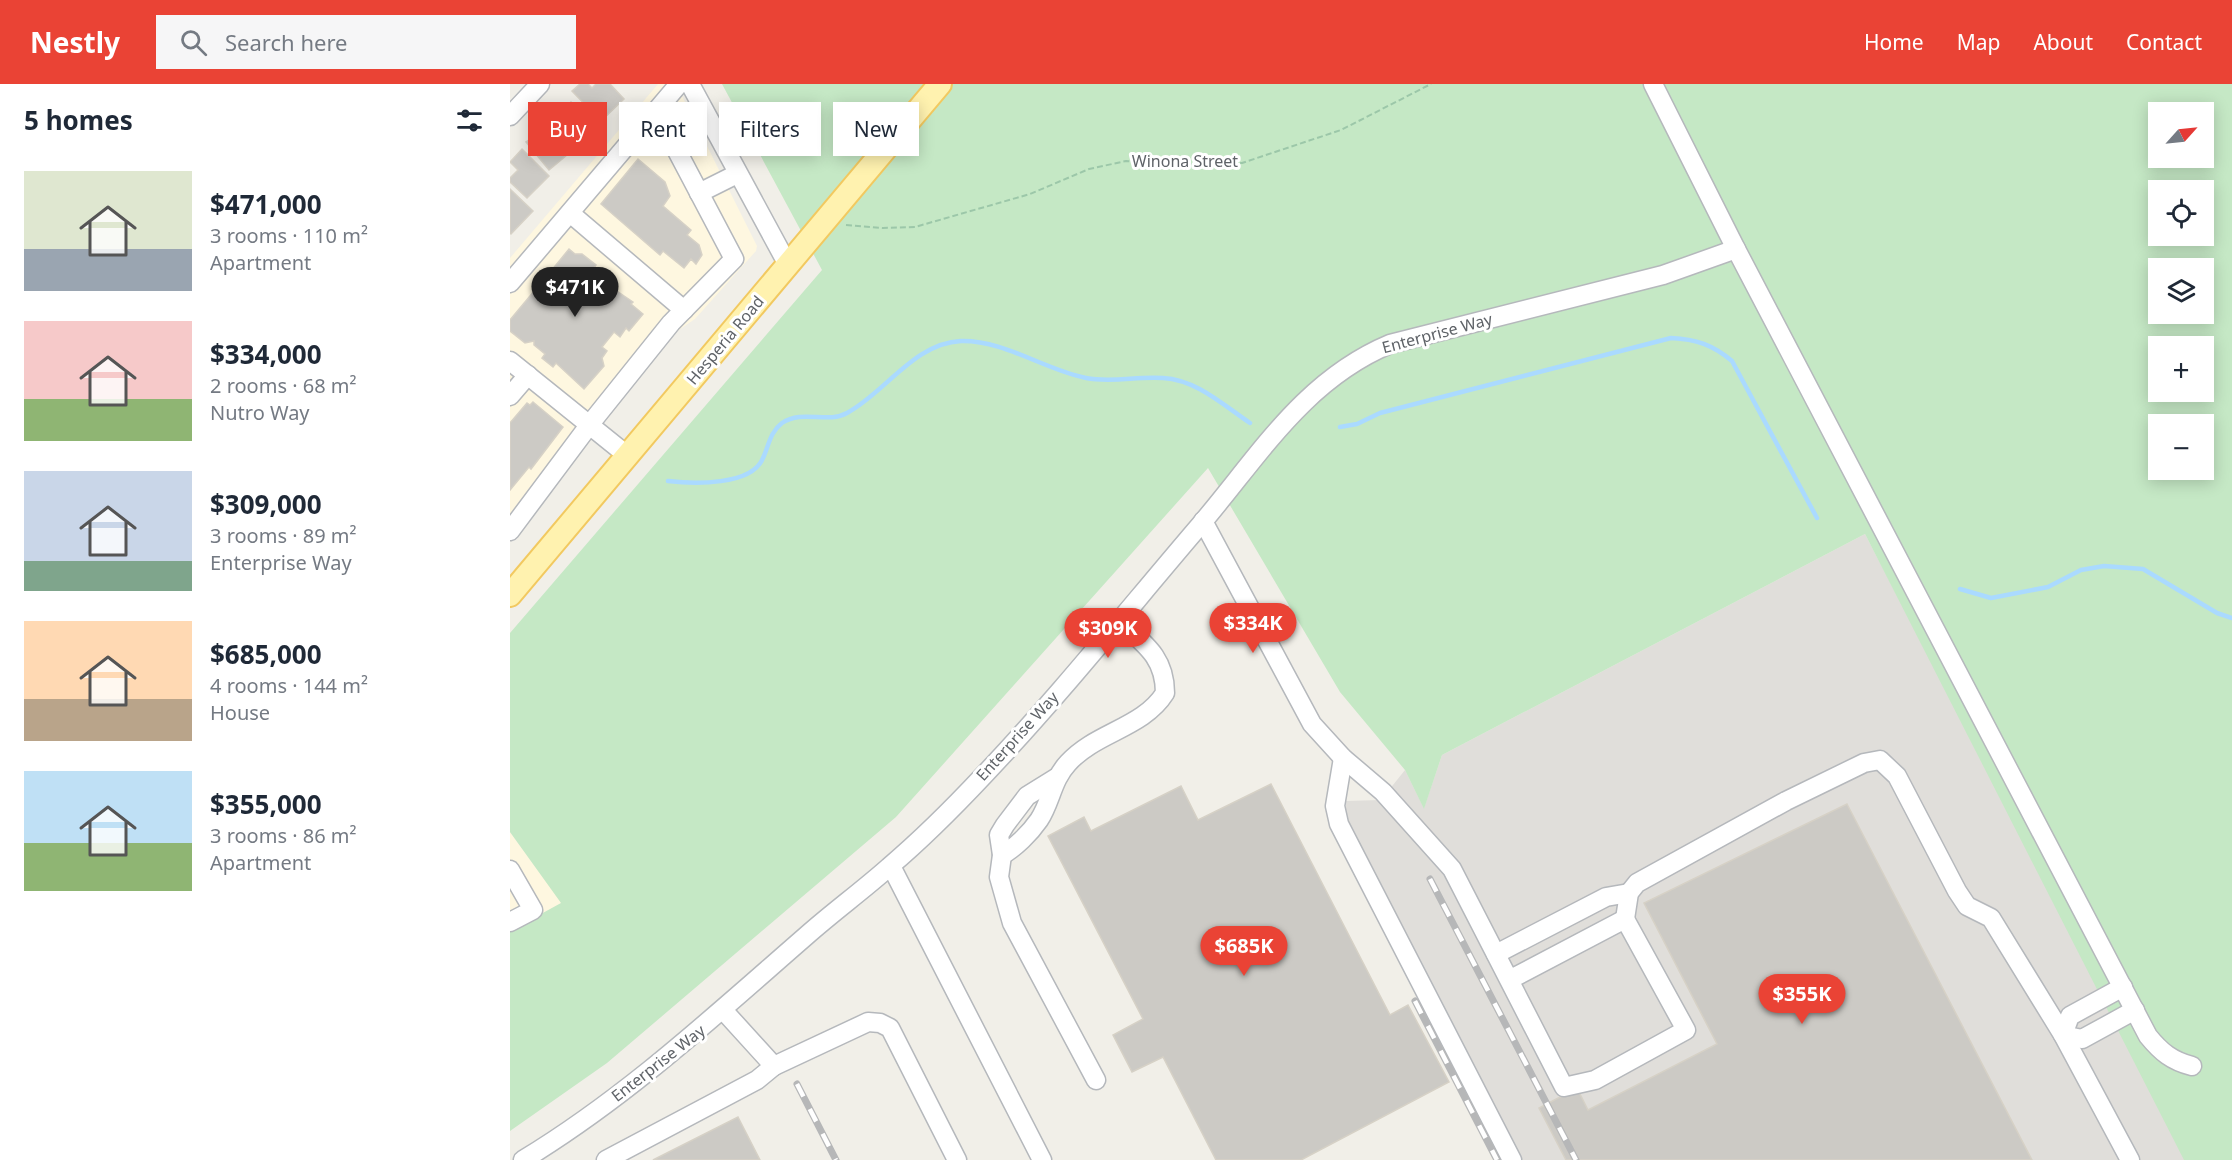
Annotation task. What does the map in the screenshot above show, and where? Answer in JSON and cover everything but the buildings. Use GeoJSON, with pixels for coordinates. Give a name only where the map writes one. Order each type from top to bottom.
{"type":"FeatureCollection","features":[{"type":"Feature","properties":{"kind":"main road","name":"Hesperia Road"},"geometry":{"type":"LineString","coordinates":[[510,595],[940,84]]}},
{"type":"Feature","properties":{"kind":"street"},"geometry":{"type":"LineString","coordinates":[[510,116],[540,84]]}},
{"type":"Feature","properties":{"kind":"street"},"geometry":{"type":"LineString","coordinates":[[664,102],[680,84]]}},
{"type":"Feature","properties":{"kind":"street"},"geometry":{"type":"LineString","coordinates":[[690,84],[788,265]]}},
{"type":"Feature","properties":{"kind":"street"},"geometry":{"type":"LineString","coordinates":[[1653,84],[1736,249],[2148,1036],[2160,1051],[2178,1063],[2192,1066]]}},
{"type":"Feature","properties":{"kind":"street"},"geometry":{"type":"LineString","coordinates":[[510,283],[619,155]]}},
{"type":"Feature","properties":{"kind":"street"},"geometry":{"type":"LineString","coordinates":[[510,531],[590,424],[684,310],[734,259],[680,156]]}},
{"type":"Feature","properties":{"kind":"street"},"geometry":{"type":"LineString","coordinates":[[699,193],[737,174]]}},
{"type":"Feature","properties":{"kind":"street"},"geometry":{"type":"LineString","coordinates":[[570,213],[684,310]]}},
{"type":"Feature","properties":{"kind":"street","name":"Enterprise Way"},"geometry":{"type":"LineString","coordinates":[[523,1160],[556,1140],[671,1055],[806,936],[891,866],[984,775],[1203,521],[1289,415],[1313,391],[1362,355],[1390,344],[1663,275],[1736,249]]}},
{"type":"Feature","properties":{"kind":"street"},"geometry":{"type":"LineString","coordinates":[[510,361],[628,456]]}},
{"type":"Feature","properties":{"kind":"street"},"geometry":{"type":"LineString","coordinates":[[510,396],[528,375]]}},
{"type":"Feature","properties":{"kind":"street"},"geometry":{"type":"LineString","coordinates":[[1203,521],[1312,724],[1343,758],[1367,776],[1442,856],[1462,888],[1564,1087],[1595,1080],[1686,1030],[1625,919],[1629,893],[1637,883],[1786,801],[1864,763],[1880,760],[1897,776],[1967,906],[1991,918],[2063,1035],[2130,1160]]}},
{"type":"Feature","properties":{"kind":"street"},"geometry":{"type":"LineString","coordinates":[[1096,1080],[1012,922],[999,877],[1002,855],[1011,850],[1040,819],[1056,778],[1081,750],[1149,713],[1165,693],[1163,670],[1156,656],[1118,620]]}},
{"type":"Feature","properties":{"kind":"street"},"geometry":{"type":"LineString","coordinates":[[1343,758],[1335,806],[1339,824],[1512,1160]]}},
{"type":"Feature","properties":{"kind":"street"},"geometry":{"type":"LineString","coordinates":[[891,866],[1042,1160]]}},
{"type":"Feature","properties":{"kind":"street"},"geometry":{"type":"LineString","coordinates":[[510,870],[533,910],[510,922]]}},
{"type":"Feature","properties":{"kind":"street"},"geometry":{"type":"LineString","coordinates":[[1496,954],[1606,897],[1629,893]]}},
{"type":"Feature","properties":{"kind":"street"},"geometry":{"type":"LineString","coordinates":[[1509,980],[1625,919]]}},
{"type":"Feature","properties":{"kind":"street"},"geometry":{"type":"LineString","coordinates":[[2063,1035],[2070,1016],[2122,987]]}},
{"type":"Feature","properties":{"kind":"street"},"geometry":{"type":"LineString","coordinates":[[723,1010],[774,1066]]}},
{"type":"Feature","properties":{"kind":"street"},"geometry":{"type":"LineString","coordinates":[[2063,1035],[2082,1039],[2135,1010]]}},
{"type":"Feature","properties":{"kind":"street"},"geometry":{"type":"LineString","coordinates":[[606,1160],[757,1080],[774,1066],[868,1022],[880,1023],[890,1028],[957,1160]]}},
{"type":"Feature","properties":{"kind":"path","name":"Winona Street"},"geometry":{"type":"LineString","coordinates":[[825,222],[883,228],[915,227],[995,205],[1089,169],[1126,161],[1205,165],[1242,163],[1341,130],[1431,84]]}},
{"type":"Feature","properties":{"kind":"shaded area"},"geometry":{"type":"Polygon","coordinates":[[[658,84],[676,84],[685,102],[643,102],[658,84]]]}},
{"type":"Feature","properties":{"kind":"shaded area"},"geometry":{"type":"Polygon","coordinates":[[[619,130],[619,156],[707,156],[707,146],[757,246],[756,251],[695,319],[676,332],[510,533],[510,258],[597,156],[607,156],[607,144],[619,130]]]}},
{"type":"Feature","properties":{"kind":"shaded area"},"geometry":{"type":"Polygon","coordinates":[[[1865,534],[2191,1160],[1522,1160],[1345,819],[1346,801],[1381,800],[1405,770],[1424,808],[1442,755],[1865,534]]]}},
{"type":"Feature","properties":{"kind":"shaded area"},"geometry":{"type":"Polygon","coordinates":[[[510,832],[562,903],[510,931],[510,832]]]}},
{"type":"Feature","properties":{"kind":"green space"},"geometry":{"type":"Polygon","coordinates":[[[722,84],[2232,84],[2232,1160],[2184,1160],[1865,534],[1442,755],[1424,809],[1405,770],[1340,692],[1208,468],[896,817],[607,1063],[510,1131],[510,931],[561,903],[510,832],[510,633],[822,270],[761,156],[821,156],[821,102],[732,102],[722,84]]]}},
{"type":"Feature","properties":{"kind":"waterway"},"geometry":{"type":"LineString","coordinates":[[1340,427],[1357,424],[1380,413],[1671,338],[1688,340],[1711,347],[1732,361],[1817,518]]}},
{"type":"Feature","properties":{"kind":"waterway"},"geometry":{"type":"LineString","coordinates":[[668,481],[692,483],[721,481],[747,474],[757,467],[772,435],[782,423],[798,417],[831,417],[847,413],[874,394],[914,359],[944,344],[961,341],[993,345],[1055,369],[1086,378],[1105,380],[1163,378],[1187,383],[1209,394],[1250,423]]}},
{"type":"Feature","properties":{"kind":"waterway"},"geometry":{"type":"LineString","coordinates":[[1960,589],[1991,598],[2048,587],[2081,570],[2104,566],[2143,569],[2217,613],[2232,618]]}},
{"type":"Feature","properties":{"kind":"railway"},"geometry":{"type":"LineString","coordinates":[[1430,879],[1576,1160]]}},
{"type":"Feature","properties":{"kind":"railway"},"geometry":{"type":"LineString","coordinates":[[1415,1001],[1497,1160]]}},
{"type":"Feature","properties":{"kind":"railway"},"geometry":{"type":"LineString","coordinates":[[797,1084],[836,1160]]}}]}
